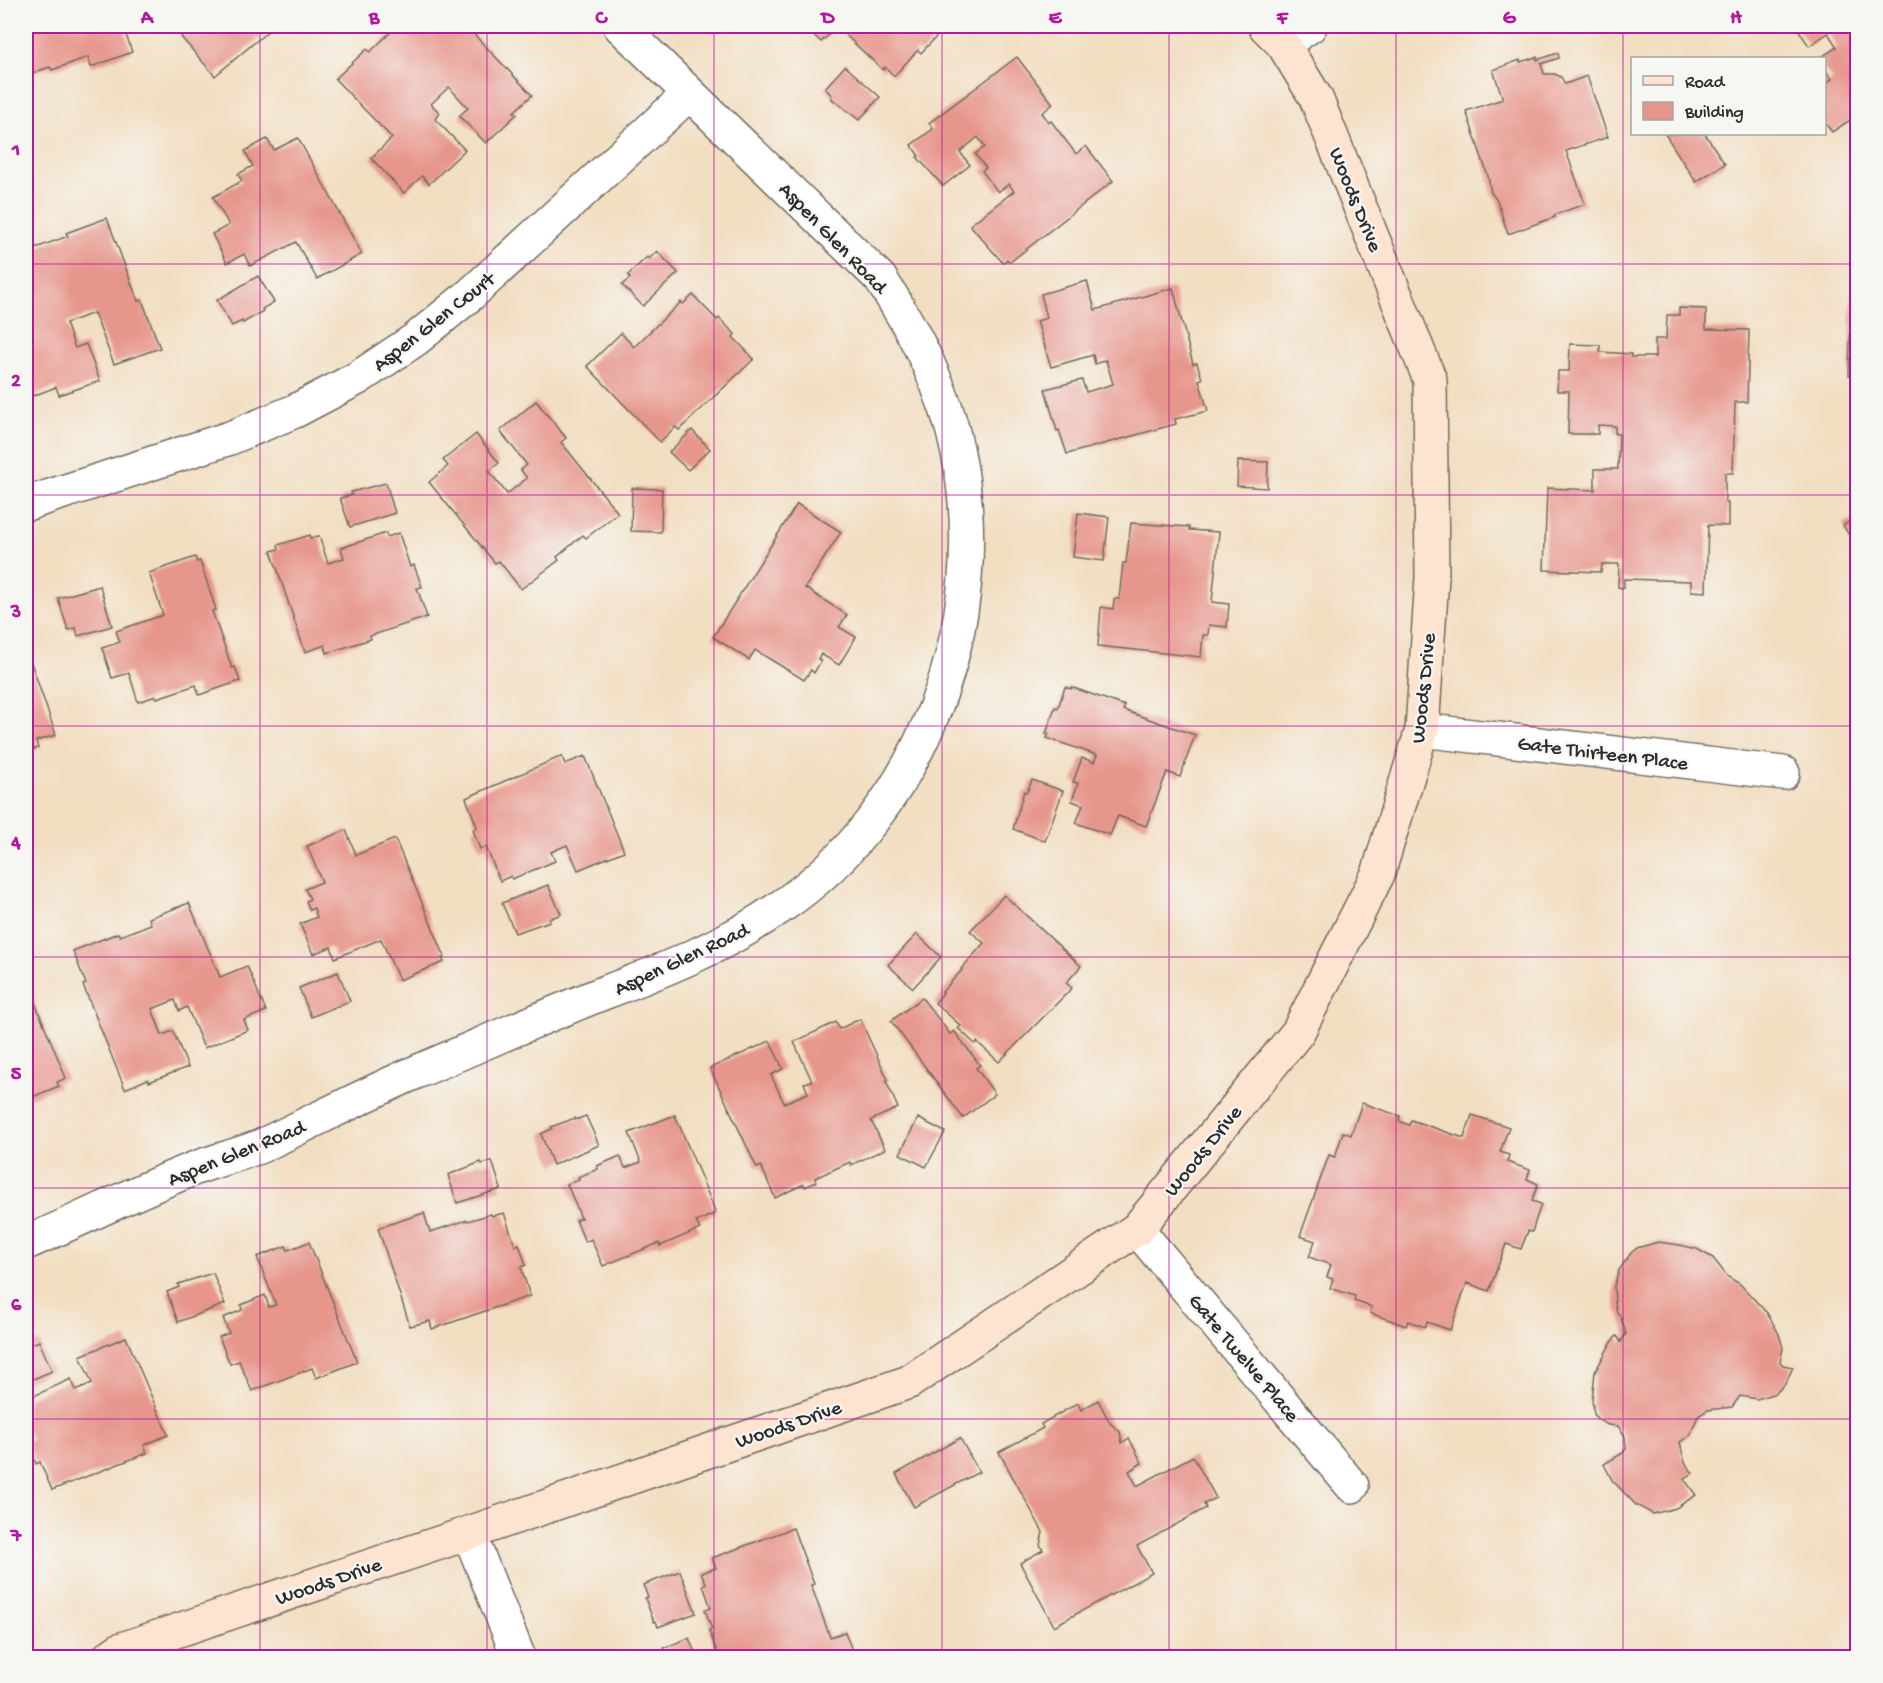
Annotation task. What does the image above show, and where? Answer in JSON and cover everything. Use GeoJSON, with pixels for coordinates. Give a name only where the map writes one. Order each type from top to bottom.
{"type":"FeatureCollection","features":[{"type":"Feature","properties":{"kind":"street","name":"Aspen Glen Road"},"geometry":{"type":"LineString","coordinates":[[26,1243],[192,1169],[255,1148],[408,1076],[644,979],[736,937],[781,908],[822,875],[858,837],[890,796],[917,750],[938,702],[954,652],[964,601],[967,548],[965,500],[958,453],[945,406],[928,361],[906,318],[880,278],[620,26]]}},
{"type":"Feature","properties":{"kind":"street"},"geometry":{"type":"LineString","coordinates":[[1274,35],[1310,26]]}},
{"type":"Feature","properties":{"kind":"street","name":"Woods Drive"},"geometry":{"type":"LineString","coordinates":[[108,1658],[119,1650],[909,1382],[1137,1229],[1298,1032],[1378,874],[1422,730],[1432,577],[1430,380],[1316,98],[1274,35]]}},
{"type":"Feature","properties":{"kind":"street","name":"Aspen Glen Court"},"geometry":{"type":"LineString","coordinates":[[26,504],[230,438],[295,411],[358,378],[416,339],[471,294],[689,94]]}},
{"type":"Feature","properties":{"kind":"street","name":"Gate Thirteen Place"},"geometry":{"type":"LineString","coordinates":[[1422,730],[1783,773]]}},
{"type":"Feature","properties":{"kind":"street","name":"Gate Twelve Place"},"geometry":{"type":"LineString","coordinates":[[1137,1229],[1352,1486]]}},
{"type":"Feature","properties":{"kind":"street"},"geometry":{"type":"LineString","coordinates":[[469,1533],[519,1658]]}},
{"type":"Feature","properties":{"kind":"building"},"geometry":{"type":"Polygon","coordinates":[[[26,26],[123,26],[132,52],[91,67],[88,57],[52,70],[50,67],[32,73],[26,55],[26,26]]]}},
{"type":"Feature","properties":{"kind":"building"},"geometry":{"type":"Polygon","coordinates":[[[193,26],[274,26],[215,76],[181,37],[193,26]]]}},
{"type":"Feature","properties":{"kind":"building"},"geometry":{"type":"Polygon","coordinates":[[[393,26],[466,26],[532,95],[514,112],[517,114],[486,143],[459,116],[468,108],[449,87],[431,104],[440,113],[435,119],[465,150],[429,184],[422,176],[404,193],[371,158],[392,138],[335,79],[367,49],[370,52],[395,28],[393,26]]]}},
{"type":"Feature","properties":{"kind":"building"},"geometry":{"type":"Polygon","coordinates":[[[804,26],[942,26],[935,33],[937,36],[921,53],[918,50],[894,76],[885,67],[883,70],[837,27],[821,42],[804,26]]]}},
{"type":"Feature","properties":{"kind":"building"},"geometry":{"type":"Polygon","coordinates":[[[1796,26],[1858,26],[1858,115],[1832,132],[1826,124],[1826,83],[1832,79],[1826,71],[1826,57],[1822,57],[1837,47],[1828,33],[1809,46],[1796,26]]]}},
{"type":"Feature","properties":{"kind":"building"},"geometry":{"type":"Polygon","coordinates":[[[1558,53],[1559,58],[1541,64],[1544,74],[1555,74],[1561,77],[1565,84],[1587,76],[1608,137],[1566,151],[1585,204],[1508,234],[1497,200],[1491,193],[1488,176],[1466,111],[1503,99],[1493,70],[1520,60],[1520,62],[1537,57],[1537,60],[1558,53]]]}},
{"type":"Feature","properties":{"kind":"building"},"geometry":{"type":"Polygon","coordinates":[[[1017,57],[1053,104],[1042,113],[1049,122],[1051,121],[1076,154],[1086,146],[1113,181],[1010,262],[1007,259],[1003,263],[970,225],[1014,191],[1009,184],[998,192],[982,171],[986,168],[975,154],[985,147],[978,137],[960,152],[970,165],[943,186],[917,157],[919,156],[911,145],[933,129],[929,123],[1017,57]]]}},
{"type":"Feature","properties":{"kind":"building"},"geometry":{"type":"Polygon","coordinates":[[[845,66],[880,97],[859,120],[831,98],[832,96],[825,88],[845,66]]]}},
{"type":"Feature","properties":{"kind":"building"},"geometry":{"type":"Polygon","coordinates":[[[1666,135],[1706,135],[1725,164],[1696,182],[1666,135]]]}},
{"type":"Feature","properties":{"kind":"building"},"geometry":{"type":"Polygon","coordinates":[[[298,138],[362,254],[317,279],[296,242],[250,266],[244,254],[227,263],[212,234],[229,225],[213,197],[242,181],[238,174],[253,166],[245,151],[267,139],[274,150],[298,138]]]}},
{"type":"Feature","properties":{"kind":"building"},"geometry":{"type":"Polygon","coordinates":[[[107,218],[138,301],[142,300],[160,348],[114,364],[94,313],[66,323],[75,348],[86,344],[100,381],[59,395],[56,387],[33,396],[26,376],[26,247],[35,243],[36,248],[68,236],[66,233],[107,218]]]}},
{"type":"Feature","properties":{"kind":"building"},"geometry":{"type":"Polygon","coordinates":[[[657,251],[678,273],[643,306],[622,285],[630,278],[628,275],[657,251]]]}},
{"type":"Feature","properties":{"kind":"building"},"geometry":{"type":"Polygon","coordinates":[[[1853,255],[1858,255],[1858,376],[1849,375],[1853,255]]]}},
{"type":"Feature","properties":{"kind":"building"},"geometry":{"type":"Polygon","coordinates":[[[258,276],[274,302],[243,323],[242,321],[232,326],[217,300],[258,276]]]}},
{"type":"Feature","properties":{"kind":"building"},"geometry":{"type":"Polygon","coordinates":[[[1087,281],[1095,310],[1173,288],[1193,364],[1197,363],[1202,379],[1199,380],[1208,411],[1175,419],[1176,424],[1067,454],[1059,430],[1057,431],[1045,389],[1082,380],[1086,392],[1113,384],[1106,360],[1095,364],[1093,355],[1051,367],[1037,321],[1047,318],[1041,294],[1087,281]]]}},
{"type":"Feature","properties":{"kind":"building"},"geometry":{"type":"Polygon","coordinates":[[[693,295],[717,320],[719,318],[735,334],[733,337],[754,359],[679,430],[675,427],[660,442],[587,366],[621,333],[634,347],[681,302],[683,304],[693,295]]]}},
{"type":"Feature","properties":{"kind":"building"},"geometry":{"type":"Polygon","coordinates":[[[1679,308],[1706,309],[1706,329],[1749,330],[1747,402],[1735,402],[1733,473],[1725,473],[1728,526],[1708,525],[1706,592],[1691,591],[1691,581],[1624,579],[1624,588],[1618,587],[1619,564],[1602,564],[1601,572],[1544,570],[1547,488],[1595,490],[1595,469],[1618,469],[1619,434],[1615,434],[1615,426],[1598,425],[1598,434],[1568,434],[1569,391],[1557,391],[1558,371],[1569,371],[1570,344],[1600,345],[1600,352],[1631,354],[1631,357],[1655,357],[1655,339],[1666,339],[1667,315],[1679,315],[1679,308]]]}},
{"type":"Feature","properties":{"kind":"building"},"geometry":{"type":"Polygon","coordinates":[[[536,401],[566,438],[561,442],[618,513],[586,538],[583,535],[557,557],[559,560],[521,589],[499,561],[495,563],[429,482],[448,466],[443,460],[476,434],[499,463],[489,471],[507,494],[527,478],[521,470],[527,465],[500,431],[536,401]]]}},
{"type":"Feature","properties":{"kind":"building"},"geometry":{"type":"Polygon","coordinates":[[[692,430],[710,449],[688,470],[669,452],[692,430]]]}},
{"type":"Feature","properties":{"kind":"building"},"geometry":{"type":"Polygon","coordinates":[[[1238,461],[1268,462],[1267,488],[1237,486],[1238,461]]]}},
{"type":"Feature","properties":{"kind":"building"},"geometry":{"type":"Polygon","coordinates":[[[386,483],[395,513],[350,527],[340,498],[352,495],[351,492],[386,483]]]}},
{"type":"Feature","properties":{"kind":"building"},"geometry":{"type":"Polygon","coordinates":[[[632,488],[662,489],[661,532],[631,531],[632,488]]]}},
{"type":"Feature","properties":{"kind":"building"},"geometry":{"type":"Polygon","coordinates":[[[797,504],[841,532],[805,588],[847,615],[839,627],[856,637],[839,665],[821,654],[818,659],[821,661],[814,673],[811,670],[804,680],[755,650],[749,660],[713,637],[797,504]]]}},
{"type":"Feature","properties":{"kind":"building"},"geometry":{"type":"Polygon","coordinates":[[[1078,513],[1109,517],[1104,561],[1073,557],[1078,513]]]}},
{"type":"Feature","properties":{"kind":"building"},"geometry":{"type":"Polygon","coordinates":[[[1858,517],[1858,551],[1843,525],[1858,517]]]}},
{"type":"Feature","properties":{"kind":"building"},"geometry":{"type":"Polygon","coordinates":[[[1131,523],[1189,527],[1189,530],[1219,532],[1212,602],[1229,604],[1227,627],[1209,625],[1208,635],[1203,635],[1201,657],[1098,646],[1101,607],[1113,609],[1114,599],[1119,599],[1131,523]]]}},
{"type":"Feature","properties":{"kind":"building"},"geometry":{"type":"Polygon","coordinates":[[[386,533],[387,537],[399,533],[410,567],[414,565],[422,587],[417,588],[427,617],[327,653],[325,645],[305,652],[271,551],[279,549],[278,545],[310,535],[310,538],[319,536],[328,563],[344,558],[341,548],[386,533]]]}},
{"type":"Feature","properties":{"kind":"building"},"geometry":{"type":"Polygon","coordinates":[[[195,557],[197,562],[200,561],[216,610],[212,611],[232,668],[235,667],[240,681],[199,695],[196,685],[138,702],[129,673],[112,678],[102,648],[120,642],[116,631],[163,615],[149,573],[195,557]]]}},
{"type":"Feature","properties":{"kind":"building"},"geometry":{"type":"Polygon","coordinates":[[[100,586],[112,626],[78,636],[76,628],[68,630],[58,598],[100,586]]]}},
{"type":"Feature","properties":{"kind":"building"},"geometry":{"type":"Polygon","coordinates":[[[26,648],[56,735],[36,741],[38,748],[26,752],[26,648]]]}},
{"type":"Feature","properties":{"kind":"building"},"geometry":{"type":"Polygon","coordinates":[[[1065,687],[1071,689],[1071,687],[1125,706],[1123,710],[1195,735],[1180,777],[1167,772],[1146,826],[1118,816],[1110,835],[1076,823],[1083,805],[1072,801],[1078,783],[1073,782],[1082,758],[1094,762],[1097,755],[1047,738],[1049,734],[1046,734],[1055,707],[1058,708],[1065,687]]]}},
{"type":"Feature","properties":{"kind":"building"},"geometry":{"type":"Polygon","coordinates":[[[562,756],[565,764],[585,756],[624,851],[578,870],[567,845],[551,852],[555,861],[512,879],[511,876],[500,881],[486,847],[480,849],[473,830],[477,827],[466,798],[562,756]]]}},
{"type":"Feature","properties":{"kind":"building"},"geometry":{"type":"Polygon","coordinates":[[[1032,780],[1063,791],[1045,841],[1013,829],[1024,791],[1027,792],[1032,780]]]}},
{"type":"Feature","properties":{"kind":"building"},"geometry":{"type":"Polygon","coordinates":[[[346,830],[356,855],[395,839],[445,957],[442,958],[444,962],[399,980],[381,939],[335,958],[331,947],[313,954],[300,924],[317,917],[314,908],[310,910],[306,901],[310,899],[305,889],[322,882],[307,846],[346,830]]]}},
{"type":"Feature","properties":{"kind":"building"},"geometry":{"type":"Polygon","coordinates":[[[548,885],[561,914],[549,919],[550,921],[515,933],[502,903],[548,885]]]}},
{"type":"Feature","properties":{"kind":"building"},"geometry":{"type":"Polygon","coordinates":[[[1004,895],[1081,966],[1066,983],[1072,988],[999,1062],[977,1042],[975,1044],[958,1028],[961,1026],[935,1003],[984,943],[970,931],[1004,895]]]}},
{"type":"Feature","properties":{"kind":"building"},"geometry":{"type":"Polygon","coordinates":[[[189,903],[220,977],[247,966],[266,1011],[244,1020],[248,1030],[204,1048],[187,1007],[179,1011],[175,1000],[152,1009],[162,1035],[173,1031],[188,1067],[149,1082],[148,1079],[125,1089],[83,985],[86,984],[73,951],[118,933],[120,936],[151,924],[149,918],[189,903]]]}},
{"type":"Feature","properties":{"kind":"building"},"geometry":{"type":"Polygon","coordinates":[[[917,934],[941,957],[913,988],[888,965],[917,934]]]}},
{"type":"Feature","properties":{"kind":"building"},"geometry":{"type":"Polygon","coordinates":[[[338,972],[350,1001],[311,1017],[299,988],[338,972]]]}},
{"type":"Feature","properties":{"kind":"building"},"geometry":{"type":"Polygon","coordinates":[[[28,986],[66,1078],[57,1082],[59,1086],[30,1098],[28,1094],[26,1095],[26,987],[28,986]]]}},
{"type":"Feature","properties":{"kind":"building"},"geometry":{"type":"Polygon","coordinates":[[[922,998],[950,1034],[954,1031],[980,1065],[976,1068],[995,1094],[963,1118],[891,1021],[922,998]]]}},
{"type":"Feature","properties":{"kind":"building"},"geometry":{"type":"Polygon","coordinates":[[[860,1019],[898,1108],[871,1120],[885,1149],[851,1165],[850,1162],[815,1178],[816,1182],[805,1187],[804,1184],[775,1198],[761,1166],[757,1168],[710,1068],[770,1041],[783,1069],[771,1075],[784,1103],[808,1093],[804,1083],[812,1081],[794,1042],[836,1022],[839,1029],[860,1019]]]}},
{"type":"Feature","properties":{"kind":"building"},"geometry":{"type":"Polygon","coordinates":[[[1362,1103],[1400,1116],[1399,1121],[1409,1125],[1411,1120],[1464,1138],[1472,1115],[1509,1127],[1500,1152],[1509,1155],[1507,1162],[1530,1170],[1527,1179],[1538,1184],[1532,1201],[1541,1204],[1532,1232],[1528,1231],[1521,1249],[1506,1244],[1489,1291],[1467,1283],[1450,1330],[1427,1322],[1425,1327],[1408,1321],[1406,1326],[1370,1313],[1372,1307],[1354,1301],[1355,1296],[1330,1288],[1333,1279],[1327,1277],[1331,1265],[1309,1257],[1315,1241],[1300,1236],[1329,1155],[1335,1157],[1343,1132],[1351,1135],[1362,1103]]]}},
{"type":"Feature","properties":{"kind":"building"},"geometry":{"type":"Polygon","coordinates":[[[675,1115],[716,1213],[696,1222],[700,1229],[603,1266],[591,1239],[585,1242],[576,1220],[581,1218],[567,1184],[579,1180],[578,1177],[620,1156],[625,1168],[641,1162],[629,1133],[675,1115]]]}},
{"type":"Feature","properties":{"kind":"building"},"geometry":{"type":"Polygon","coordinates":[[[586,1116],[599,1145],[553,1165],[541,1134],[552,1129],[551,1127],[586,1116]]]}},
{"type":"Feature","properties":{"kind":"building"},"geometry":{"type":"Polygon","coordinates":[[[918,1118],[945,1132],[926,1167],[900,1154],[918,1118]]]}},
{"type":"Feature","properties":{"kind":"building"},"geometry":{"type":"Polygon","coordinates":[[[492,1161],[501,1189],[457,1203],[448,1175],[481,1162],[482,1164],[492,1161]]]}},
{"type":"Feature","properties":{"kind":"building"},"geometry":{"type":"Polygon","coordinates":[[[424,1213],[430,1232],[467,1220],[504,1213],[515,1246],[519,1244],[526,1265],[521,1267],[530,1296],[432,1329],[430,1321],[410,1326],[378,1228],[424,1213]]]}},
{"type":"Feature","properties":{"kind":"building"},"geometry":{"type":"Polygon","coordinates":[[[309,1242],[357,1362],[316,1378],[312,1368],[252,1391],[239,1361],[230,1364],[219,1337],[229,1333],[223,1318],[242,1310],[241,1305],[265,1295],[269,1307],[276,1305],[257,1257],[286,1246],[288,1250],[309,1242]]]}},
{"type":"Feature","properties":{"kind":"building"},"geometry":{"type":"Polygon","coordinates":[[[1658,1242],[1697,1249],[1713,1258],[1728,1277],[1740,1284],[1767,1313],[1779,1334],[1783,1348],[1780,1362],[1793,1367],[1786,1383],[1776,1393],[1757,1399],[1740,1396],[1732,1407],[1708,1410],[1698,1416],[1690,1435],[1680,1442],[1685,1463],[1693,1473],[1684,1479],[1696,1495],[1676,1508],[1653,1514],[1636,1505],[1612,1480],[1604,1464],[1623,1453],[1626,1448],[1625,1436],[1618,1426],[1608,1425],[1598,1420],[1594,1414],[1592,1400],[1595,1372],[1612,1341],[1617,1336],[1621,1342],[1626,1334],[1615,1304],[1614,1286],[1619,1270],[1637,1248],[1658,1242]]]}},
{"type":"Feature","properties":{"kind":"building"},"geometry":{"type":"Polygon","coordinates":[[[213,1273],[225,1304],[178,1322],[167,1292],[179,1287],[178,1284],[213,1273]]]}},
{"type":"Feature","properties":{"kind":"building"},"geometry":{"type":"Polygon","coordinates":[[[126,1337],[168,1435],[144,1445],[147,1453],[52,1490],[40,1462],[36,1464],[27,1442],[32,1440],[26,1426],[26,1404],[29,1402],[27,1399],[71,1379],[76,1390],[92,1383],[80,1356],[126,1337]]]}},
{"type":"Feature","properties":{"kind":"building"},"geometry":{"type":"Polygon","coordinates":[[[39,1341],[52,1371],[26,1382],[26,1343],[28,1342],[29,1345],[39,1341]]]}},
{"type":"Feature","properties":{"kind":"building"},"geometry":{"type":"Polygon","coordinates":[[[1098,1400],[1110,1423],[1120,1432],[1122,1443],[1129,1438],[1142,1463],[1129,1471],[1137,1486],[1193,1456],[1216,1498],[1204,1504],[1206,1508],[1137,1546],[1152,1573],[1054,1626],[1020,1563],[1043,1550],[1040,1545],[1043,1532],[999,1452],[1043,1428],[1041,1424],[1078,1403],[1081,1410],[1098,1400]]]}},
{"type":"Feature","properties":{"kind":"building"},"geometry":{"type":"Polygon","coordinates":[[[960,1438],[979,1472],[914,1507],[896,1474],[960,1438]]]}},
{"type":"Feature","properties":{"kind":"building"},"geometry":{"type":"Polygon","coordinates":[[[793,1528],[814,1584],[811,1585],[830,1637],[845,1632],[855,1658],[719,1658],[709,1630],[712,1629],[705,1610],[711,1608],[703,1585],[706,1583],[701,1573],[716,1568],[712,1558],[793,1528]]]}},
{"type":"Feature","properties":{"kind":"building"},"geometry":{"type":"Polygon","coordinates":[[[680,1571],[696,1613],[658,1627],[645,1598],[648,1597],[643,1585],[680,1571]]]}},
{"type":"Feature","properties":{"kind":"building"},"geometry":{"type":"Polygon","coordinates":[[[689,1638],[697,1658],[667,1658],[664,1648],[689,1638]]]}}]}
